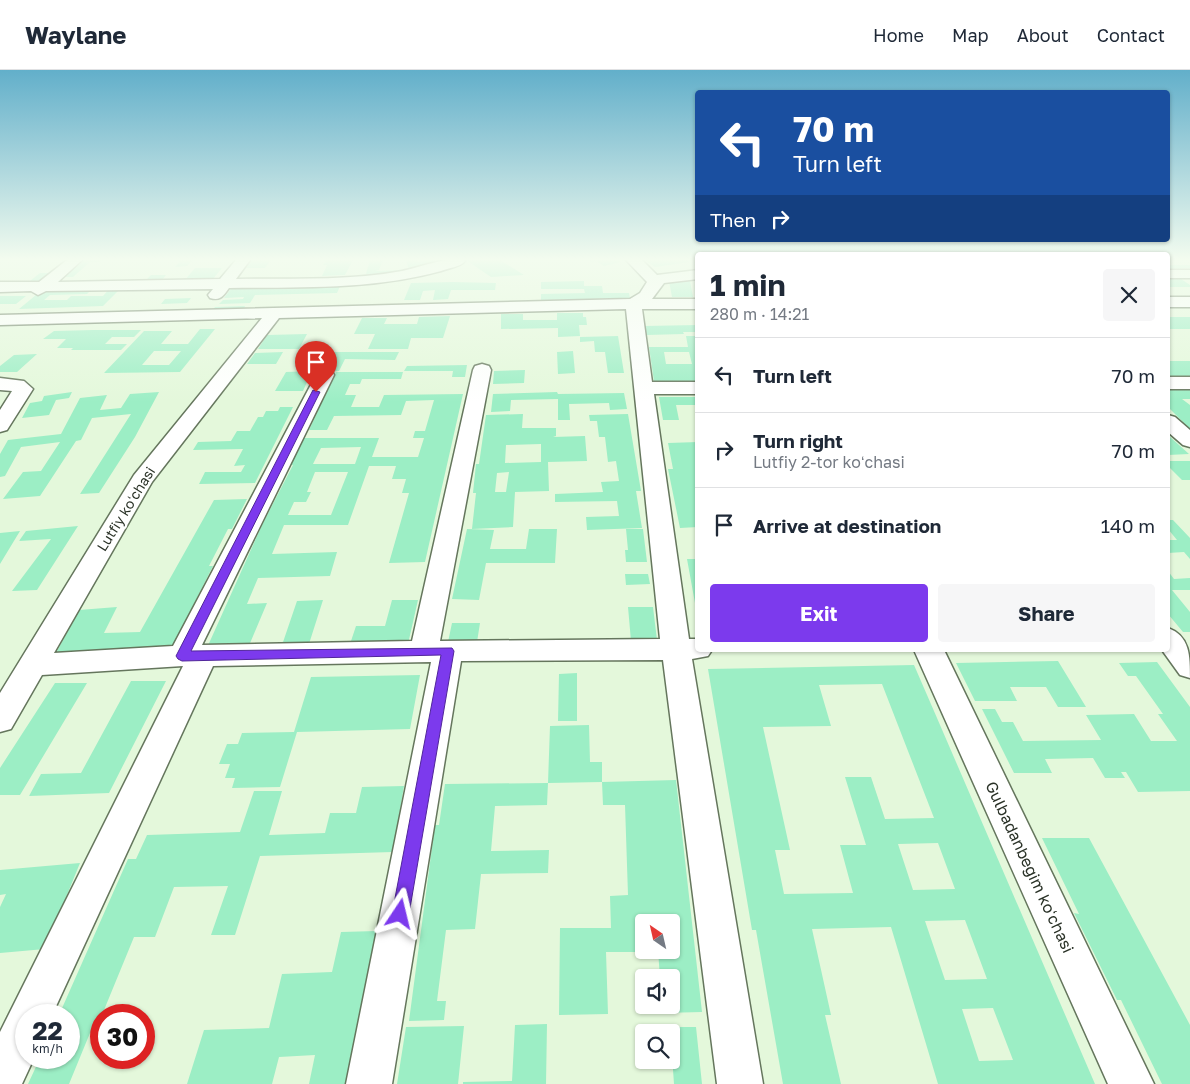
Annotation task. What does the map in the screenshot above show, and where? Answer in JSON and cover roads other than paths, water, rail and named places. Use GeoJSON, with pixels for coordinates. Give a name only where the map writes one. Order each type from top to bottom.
{"type":"FeatureCollection","features":[{"type":"Feature","properties":{"kind":"street"},"geometry":{"type":"LineString","coordinates":[[4,325],[22,307]]}},
{"type":"Feature","properties":{"kind":"street"},"geometry":{"type":"LineString","coordinates":[[201,315],[207,307]]}},
{"type":"Feature","properties":{"kind":"street"},"geometry":{"type":"LineString","coordinates":[[339,313],[341,307]]}},
{"type":"Feature","properties":{"kind":"street"},"geometry":{"type":"LineString","coordinates":[[4,325],[29,320],[525,307]]}},
{"type":"Feature","properties":{"kind":"street"},"geometry":{"type":"LineString","coordinates":[[634,307],[644,388],[687,649],[740,1084]]}},
{"type":"Feature","properties":{"kind":"street"},"geometry":{"type":"LineString","coordinates":[[1170,314],[1190,313]]}},
{"type":"Feature","properties":{"kind":"street","name":"Lutfiy koʻchasi"},"geometry":{"type":"LineString","coordinates":[[0,720],[142,480],[274,314]]}},
{"type":"Feature","properties":{"kind":"street"},"geometry":{"type":"LineString","coordinates":[[370,1084],[436,651],[482,370]]}},
{"type":"Feature","properties":{"kind":"street"},"geometry":{"type":"LineString","coordinates":[[35,1004],[193,656],[325,375]]}},
{"type":"Feature","properties":{"kind":"street"},"geometry":{"type":"LineString","coordinates":[[1170,383],[1190,383]]}},
{"type":"Feature","properties":{"kind":"street"},"geometry":{"type":"LineString","coordinates":[[0,384],[17,385],[23,389],[0,426]]}},
{"type":"Feature","properties":{"kind":"street"},"geometry":{"type":"LineString","coordinates":[[644,388],[695,388]]}},
{"type":"Feature","properties":{"kind":"street"},"geometry":{"type":"LineString","coordinates":[[1170,423],[1190,441]]}},
{"type":"Feature","properties":{"kind":"street"},"geometry":{"type":"LineString","coordinates":[[1174,642],[1190,667]]}},
{"type":"Feature","properties":{"kind":"street"},"geometry":{"type":"LineString","coordinates":[[31,665],[193,656],[436,651],[687,649]]}},
{"type":"Feature","properties":{"kind":"street","name":"Gulbadanbegim koʻchasi"},"geometry":{"type":"LineString","coordinates":[[930,652],[1131,1084]]}},
{"type":"Feature","properties":{"kind":"street"},"geometry":{"type":"LineString","coordinates":[[0,1083],[15,1049]]}}]}
